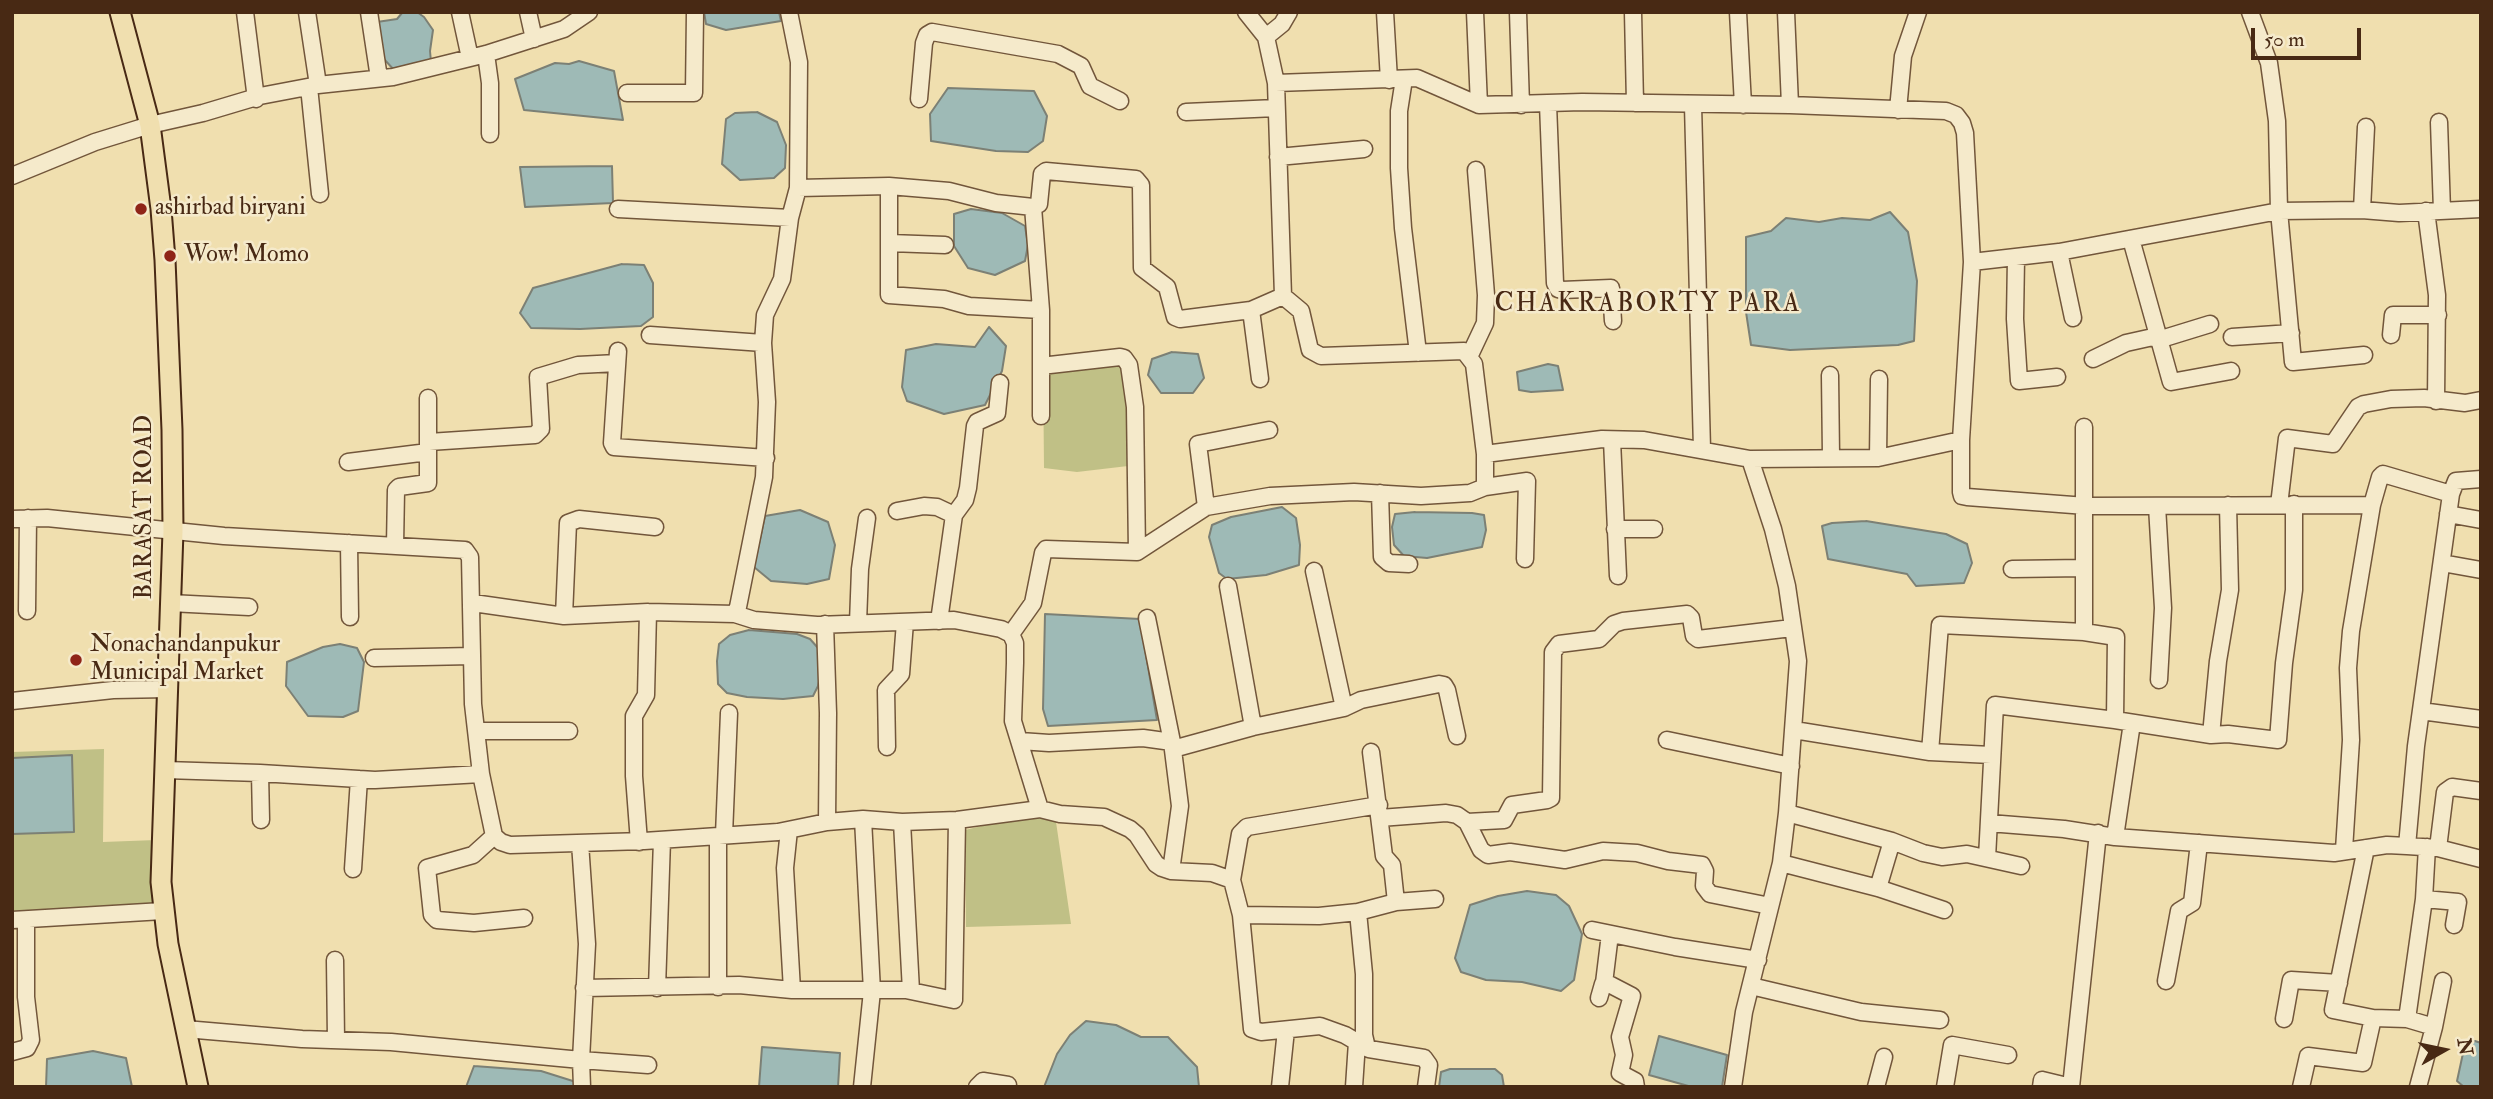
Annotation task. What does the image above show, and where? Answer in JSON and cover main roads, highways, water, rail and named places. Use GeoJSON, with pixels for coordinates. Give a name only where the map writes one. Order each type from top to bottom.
{"type":"FeatureCollection","features":[{"type":"Feature","properties":{"kind":"main road","name":"BARASAT ROAD"},"geometry":{"type":"LineString","coordinates":[[120,12],[150,125],[166,272],[173,531],[161,882],[163,911],[198,1087]]}},
{"type":"Feature","properties":{"kind":"water"},"geometry":{"type":"Polygon","coordinates":[[[417,12],[433,30],[431,62],[394,70],[384,59],[377,22],[397,19],[402,13],[417,12]]]}},
{"type":"Feature","properties":{"kind":"water"},"geometry":{"type":"Polygon","coordinates":[[[704,12],[779,12],[781,21],[726,30],[706,24],[704,12]]]}},
{"type":"Feature","properties":{"kind":"water"},"geometry":{"type":"Polygon","coordinates":[[[579,61],[614,71],[623,120],[524,110],[515,79],[555,63],[569,64],[579,61]]]}},
{"type":"Feature","properties":{"kind":"water"},"geometry":{"type":"Polygon","coordinates":[[[948,88],[1034,91],[1047,116],[1043,141],[1028,152],[996,151],[931,141],[930,114],[948,88]]]}},
{"type":"Feature","properties":{"kind":"water"},"geometry":{"type":"Polygon","coordinates":[[[757,112],[777,122],[786,145],[785,168],[774,178],[740,180],[722,164],[726,119],[735,113],[757,112]]]}},
{"type":"Feature","properties":{"kind":"water"},"geometry":{"type":"Polygon","coordinates":[[[612,166],[613,203],[525,207],[520,167],[612,166]]]}},
{"type":"Feature","properties":{"kind":"water"},"geometry":{"type":"Polygon","coordinates":[[[971,209],[1002,213],[1025,226],[1028,245],[1025,261],[995,275],[968,268],[954,246],[954,214],[971,209]]]}},
{"type":"Feature","properties":{"kind":"water"},"geometry":{"type":"Polygon","coordinates":[[[1890,212],[1908,232],[1917,281],[1914,341],[1898,345],[1790,350],[1751,345],[1746,312],[1746,237],[1771,231],[1786,218],[1819,222],[1842,218],[1870,220],[1890,212]]]}},
{"type":"Feature","properties":{"kind":"water"},"geometry":{"type":"Polygon","coordinates":[[[622,264],[644,265],[653,283],[653,317],[641,326],[531,328],[520,313],[533,288],[622,264]]]}},
{"type":"Feature","properties":{"kind":"water"},"geometry":{"type":"Polygon","coordinates":[[[989,327],[1006,346],[1002,371],[985,405],[944,414],[907,401],[902,387],[906,350],[936,344],[975,347],[989,327]]]}},
{"type":"Feature","properties":{"kind":"water"},"geometry":{"type":"Polygon","coordinates":[[[1172,352],[1198,354],[1204,378],[1193,393],[1161,393],[1148,375],[1152,359],[1172,352]]]}},
{"type":"Feature","properties":{"kind":"water"},"geometry":{"type":"Polygon","coordinates":[[[1548,364],[1558,366],[1563,390],[1519,390],[1517,372],[1548,364]]]}},
{"type":"Feature","properties":{"kind":"water"},"geometry":{"type":"Polygon","coordinates":[[[1282,507],[1296,518],[1300,545],[1299,565],[1266,575],[1227,579],[1219,573],[1209,537],[1212,525],[1231,517],[1282,507]]]}},
{"type":"Feature","properties":{"kind":"water"},"geometry":{"type":"Polygon","coordinates":[[[800,510],[828,522],[835,545],[829,579],[807,584],[771,581],[754,567],[765,516],[800,510]]]}},
{"type":"Feature","properties":{"kind":"water"},"geometry":{"type":"Polygon","coordinates":[[[1415,512],[1484,515],[1486,530],[1482,547],[1427,558],[1404,556],[1394,545],[1392,527],[1395,514],[1415,512]]]}},
{"type":"Feature","properties":{"kind":"water"},"geometry":{"type":"Polygon","coordinates":[[[1866,521],[1946,534],[1967,544],[1972,563],[1964,583],[1916,586],[1907,574],[1828,559],[1822,526],[1866,521]]]}},
{"type":"Feature","properties":{"kind":"water"},"geometry":{"type":"Polygon","coordinates":[[[1045,614],[1140,619],[1157,720],[1048,726],[1043,709],[1045,614]]]}},
{"type":"Feature","properties":{"kind":"water"},"geometry":{"type":"Polygon","coordinates":[[[749,630],[797,634],[810,639],[818,648],[822,669],[813,696],[783,699],[747,697],[727,693],[718,684],[719,644],[730,635],[749,630]]]}},
{"type":"Feature","properties":{"kind":"water"},"geometry":{"type":"Polygon","coordinates":[[[340,644],[357,648],[364,662],[358,711],[343,717],[308,716],[286,686],[287,662],[323,647],[340,644]]]}},
{"type":"Feature","properties":{"kind":"water"},"geometry":{"type":"Polygon","coordinates":[[[72,755],[74,832],[12,834],[12,758],[72,755]]]}},
{"type":"Feature","properties":{"kind":"water"},"geometry":{"type":"Polygon","coordinates":[[[1527,891],[1556,895],[1569,906],[1582,934],[1574,980],[1561,991],[1522,982],[1486,980],[1461,972],[1455,958],[1470,905],[1527,891]]]}},
{"type":"Feature","properties":{"kind":"water"},"geometry":{"type":"Polygon","coordinates":[[[1086,1021],[1116,1025],[1141,1037],[1168,1037],[1197,1067],[1199,1087],[1044,1087],[1057,1054],[1070,1035],[1086,1021]]]}},
{"type":"Feature","properties":{"kind":"water"},"geometry":{"type":"Polygon","coordinates":[[[1659,1036],[1727,1055],[1722,1087],[1692,1087],[1649,1075],[1659,1036]]]}},
{"type":"Feature","properties":{"kind":"water"},"geometry":{"type":"Polygon","coordinates":[[[2475,1041],[2481,1043],[2481,1087],[2464,1087],[2457,1081],[2465,1044],[2475,1041]]]}},
{"type":"Feature","properties":{"kind":"water"},"geometry":{"type":"Polygon","coordinates":[[[762,1047],[840,1053],[838,1087],[759,1087],[762,1047]]]}},
{"type":"Feature","properties":{"kind":"water"},"geometry":{"type":"Polygon","coordinates":[[[93,1051],[126,1058],[132,1087],[46,1087],[47,1059],[93,1051]]]}},
{"type":"Feature","properties":{"kind":"water"},"geometry":{"type":"Polygon","coordinates":[[[474,1066],[541,1071],[576,1082],[578,1087],[466,1087],[474,1066]]]}},
{"type":"Feature","properties":{"kind":"water"},"geometry":{"type":"Polygon","coordinates":[[[1450,1069],[1495,1069],[1502,1075],[1504,1087],[1439,1087],[1441,1072],[1450,1069]]]}},
{"type":"Feature","properties":{"kind":"place","name":"ashirbad biryani"},"geometry":{"type":"Point","coordinates":[141,209]}},
{"type":"Feature","properties":{"kind":"place","name":"Wow! Momo"},"geometry":{"type":"Point","coordinates":[170,256]}},
{"type":"Feature","properties":{"kind":"place","name":"Nonachandanpukur Municipal Market"},"geometry":{"type":"Point","coordinates":[76,660]}},
{"type":"Feature","properties":{"kind":"district","name":"CHAKRABORTY PARA"},"geometry":{"type":"Point","coordinates":[1648,305]}}]}
